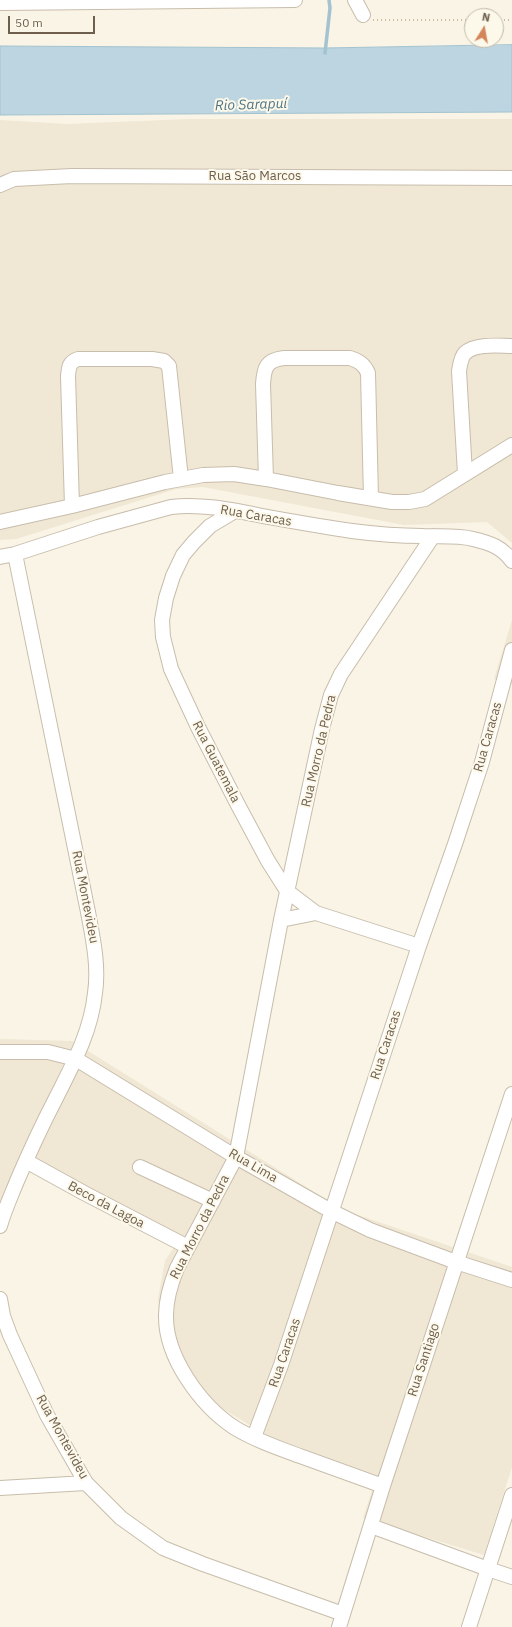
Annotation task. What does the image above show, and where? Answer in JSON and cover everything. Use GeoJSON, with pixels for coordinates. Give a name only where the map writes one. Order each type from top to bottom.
{"type":"FeatureCollection","features":[{"type":"Feature","properties":{"kind":"street"},"geometry":{"type":"LineString","coordinates":[[0,3],[295,0]]}},
{"type":"Feature","properties":{"kind":"street"},"geometry":{"type":"LineString","coordinates":[[355,0],[363,15]]}},
{"type":"Feature","properties":{"kind":"street","name":"Rua Sāo Marcos"},"geometry":{"type":"LineString","coordinates":[[0,184],[14,179],[72,176],[512,178]]}},
{"type":"Feature","properties":{"kind":"street"},"geometry":{"type":"LineString","coordinates":[[465,474],[460,371],[464,354],[471,349],[512,346]]}},
{"type":"Feature","properties":{"kind":"street"},"geometry":{"type":"LineString","coordinates":[[266,479],[263,384],[264,373],[268,363],[275,359],[284,358],[350,358],[365,365],[368,373],[371,498]]}},
{"type":"Feature","properties":{"kind":"street"},"geometry":{"type":"LineString","coordinates":[[72,506],[68,376],[70,364],[72,361],[78,359],[152,359],[164,361],[169,366],[181,478]]}},
{"type":"Feature","properties":{"kind":"street"},"geometry":{"type":"LineString","coordinates":[[0,522],[72,506],[181,478],[220,474],[234,474],[266,479],[392,502],[409,502],[425,499],[512,445]]}},
{"type":"Feature","properties":{"kind":"street","name":"Rua Caracas"},"geometry":{"type":"LineString","coordinates":[[0,557],[15,554],[98,527],[171,507],[184,506],[235,511],[309,525],[352,531],[392,535],[471,538],[496,546],[506,553],[512,561]]}},
{"type":"Feature","properties":{"kind":"street","name":"Rua Guatemala"},"geometry":{"type":"LineString","coordinates":[[235,511],[210,526],[183,555],[173,576],[166,598],[162,620],[163,637],[171,669],[198,727],[268,861],[288,891],[316,913],[419,946]]}},
{"type":"Feature","properties":{"kind":"street","name":"Rua Morro da Pedra"},"geometry":{"type":"LineString","coordinates":[[383,1486],[279,1448],[235,1428],[221,1417],[195,1391],[178,1364],[172,1351],[166,1316],[167,1301],[171,1284],[188,1247],[236,1157],[281,920],[322,728],[331,695],[340,674],[433,536]]}},
{"type":"Feature","properties":{"kind":"street","name":"Rua Montevideu"},"geometry":{"type":"LineString","coordinates":[[0,1226],[8,1202],[26,1161],[76,1059],[86,1035],[96,993],[97,970],[95,952],[15,554]]}},
{"type":"Feature","properties":{"kind":"street","name":"Rua Caracas"},"geometry":{"type":"LineString","coordinates":[[254,1437],[281,1365],[419,946],[482,762],[512,650]]}},
{"type":"Feature","properties":{"kind":"street"},"geometry":{"type":"LineString","coordinates":[[281,920],[316,913]]}},
{"type":"Feature","properties":{"kind":"street","name":"Rua Lima"},"geometry":{"type":"LineString","coordinates":[[0,1052],[48,1052],[76,1059],[236,1157],[331,1211],[370,1230],[456,1262],[512,1280]]}},
{"type":"Feature","properties":{"kind":"street","name":"Rua Santiago"},"geometry":{"type":"LineString","coordinates":[[341,1620],[383,1486],[512,1094]]}},
{"type":"Feature","properties":{"kind":"street","name":"Beco da Lagoa"},"geometry":{"type":"LineString","coordinates":[[26,1161],[76,1189],[188,1247]]}},
{"type":"Feature","properties":{"kind":"street"},"geometry":{"type":"LineString","coordinates":[[140,1167],[213,1201]]}},
{"type":"Feature","properties":{"kind":"street","name":"Rua Montevideu"},"geometry":{"type":"LineString","coordinates":[[0,1299],[3,1316],[10,1335],[47,1415],[86,1483],[121,1518],[163,1548],[341,1620]]}},
{"type":"Feature","properties":{"kind":"street"},"geometry":{"type":"LineString","coordinates":[[0,1488],[86,1483]]}},
{"type":"Feature","properties":{"kind":"street"},"geometry":{"type":"LineString","coordinates":[[469,1627],[512,1495]]}},
{"type":"Feature","properties":{"kind":"street"},"geometry":{"type":"LineString","coordinates":[[371,1526],[488,1570],[512,1577]]}},
{"type":"Feature","properties":{"kind":"path"},"geometry":{"type":"LineString","coordinates":[[363,15],[372,20],[464,20]]}},
{"type":"Feature","properties":{"kind":"shaded area"},"geometry":{"type":"Polygon","coordinates":[[[190,119],[512,119],[512,543],[487,522],[404,525],[203,487],[176,489],[16,539],[0,540],[0,120],[67,124],[190,119]]]}},
{"type":"Feature","properties":{"kind":"shaded area"},"geometry":{"type":"Polygon","coordinates":[[[512,620],[512,684],[494,679],[512,620]]]}},
{"type":"Feature","properties":{"kind":"shaded area"},"geometry":{"type":"Polygon","coordinates":[[[0,1039],[72,1041],[343,1210],[512,1267],[512,1467],[484,1555],[363,1518],[377,1475],[268,1436],[203,1397],[171,1351],[158,1299],[165,1261],[181,1236],[20,1156],[0,1217],[0,1039]]]}},
{"type":"Feature","properties":{"kind":"water","name":"Rio Sarapuí"},"geometry":{"type":"Polygon","coordinates":[[[504,45],[512,45],[512,112],[0,115],[0,46],[325,48],[464,46],[464,48],[504,48],[504,45]]]}},
{"type":"Feature","properties":{"kind":"waterway"},"geometry":{"type":"LineString","coordinates":[[325,53],[330,8],[329,0]]}}]}
